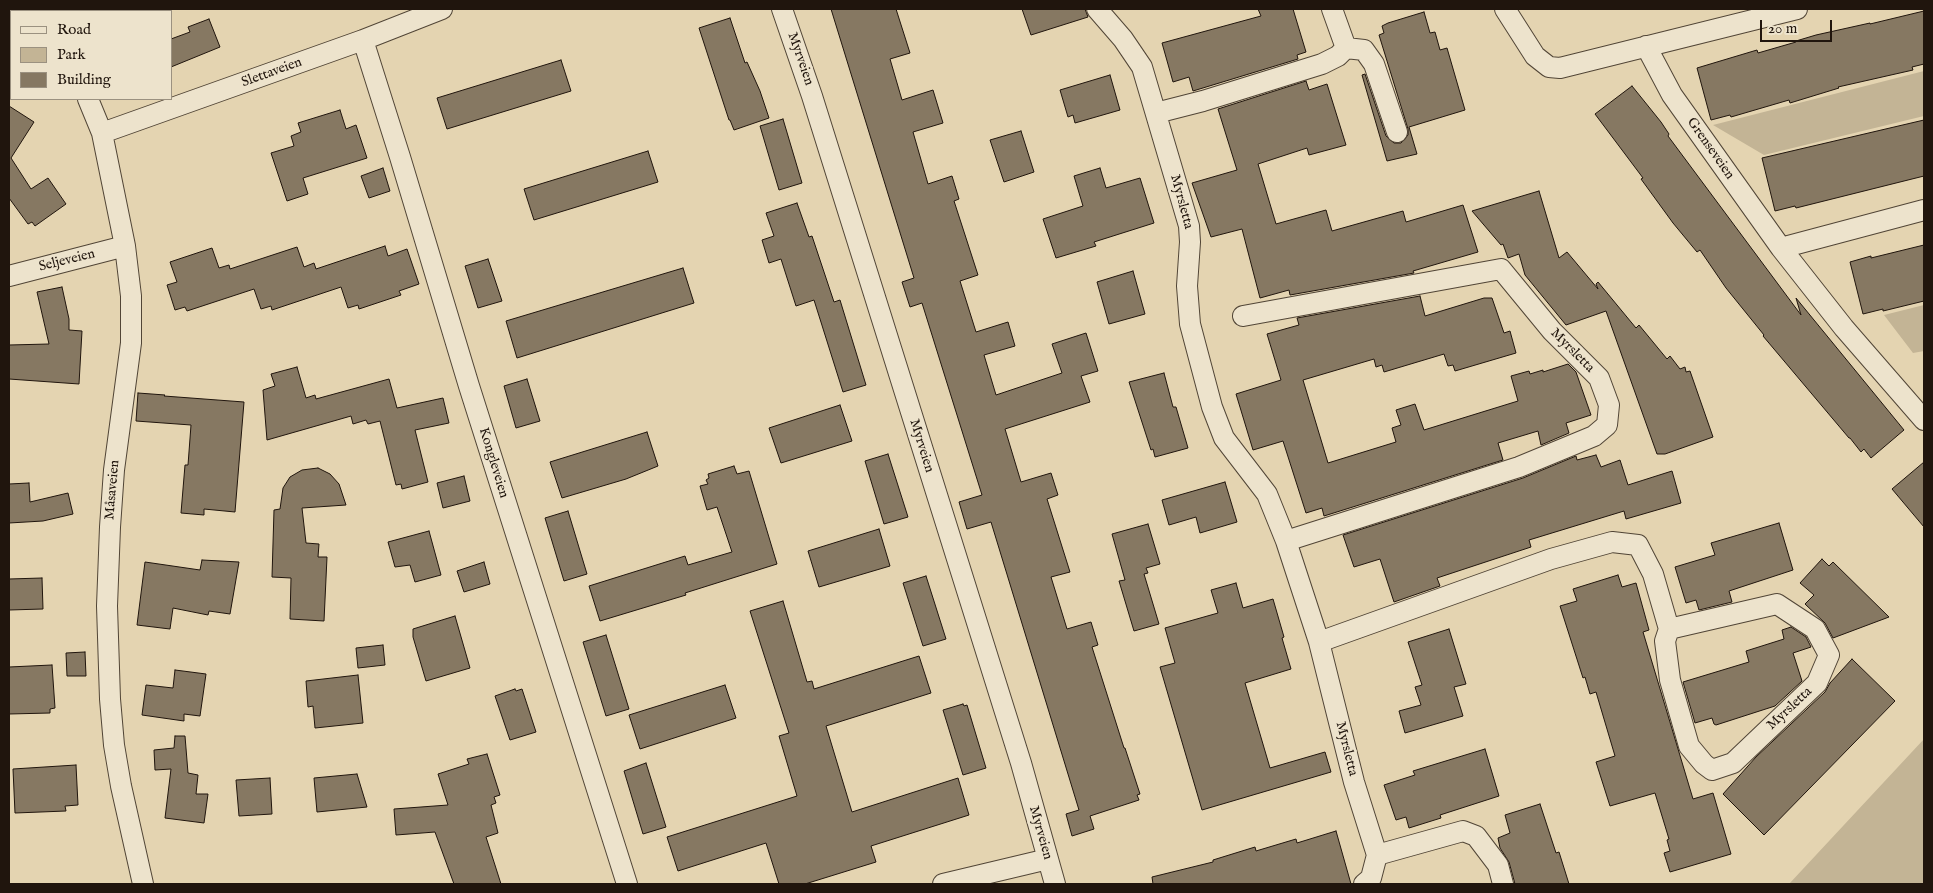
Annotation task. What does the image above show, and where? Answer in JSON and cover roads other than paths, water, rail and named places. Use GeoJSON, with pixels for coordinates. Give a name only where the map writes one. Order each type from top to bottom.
{"type":"FeatureCollection","features":[{"type":"Feature","properties":{"kind":"street","name":"Slettaveien"},"geometry":{"type":"LineString","coordinates":[[102,134],[363,40],[442,9]]}},
{"type":"Feature","properties":{"kind":"street","name":"Myrveien"},"geometry":{"type":"LineString","coordinates":[[782,9],[812,96],[1056,884]]}},
{"type":"Feature","properties":{"kind":"street","name":"Myrsletta"},"geometry":{"type":"LineString","coordinates":[[1096,9],[1123,39],[1142,67],[1189,226],[1190,242],[1187,286],[1190,324],[1212,407],[1224,438],[1267,494],[1286,541],[1319,642],[1354,782],[1377,855]]}},
{"type":"Feature","properties":{"kind":"street"},"geometry":{"type":"LineString","coordinates":[[1332,9],[1346,48]]}},
{"type":"Feature","properties":{"kind":"street"},"geometry":{"type":"LineString","coordinates":[[1505,9],[1535,56],[1549,67],[1560,68],[1797,9]]}},
{"type":"Feature","properties":{"kind":"street","name":"Kongleveien"},"geometry":{"type":"LineString","coordinates":[[363,40],[469,386],[627,884]]}},
{"type":"Feature","properties":{"kind":"street","name":"Grenseveien"},"geometry":{"type":"LineString","coordinates":[[1646,46],[1672,95],[1781,248],[1844,328],[1924,420]]}},
{"type":"Feature","properties":{"kind":"street"},"geometry":{"type":"LineString","coordinates":[[1156,113],[1203,101],[1322,64],[1338,56],[1346,48]]}},
{"type":"Feature","properties":{"kind":"street"},"geometry":{"type":"LineString","coordinates":[[1346,48],[1364,50],[1374,64],[1397,132]]}},
{"type":"Feature","properties":{"kind":"street","name":"Måsaveien"},"geometry":{"type":"LineString","coordinates":[[88,100],[102,134],[125,246],[131,296],[131,343],[114,470],[107,606],[110,699],[114,745],[121,786],[143,884]]}},
{"type":"Feature","properties":{"kind":"street"},"geometry":{"type":"LineString","coordinates":[[1781,248],[1924,210]]}},
{"type":"Feature","properties":{"kind":"street","name":"Seljeveien"},"geometry":{"type":"LineString","coordinates":[[9,276],[125,246]]}},
{"type":"Feature","properties":{"kind":"street","name":"Myrsletta"},"geometry":{"type":"LineString","coordinates":[[1243,316],[1501,268],[1552,331],[1599,378],[1609,405],[1607,425],[1594,436],[1519,467],[1286,541]]}},
{"type":"Feature","properties":{"kind":"street","name":"Myrsletta"},"geometry":{"type":"LineString","coordinates":[[1319,642],[1551,559],[1612,542],[1638,545],[1653,574],[1668,629],[1665,641],[1670,680],[1690,746],[1704,764],[1712,770],[1733,763],[1817,683],[1829,655],[1815,629],[1777,604],[1668,629]]}},
{"type":"Feature","properties":{"kind":"street"},"geometry":{"type":"LineString","coordinates":[[1364,884],[1371,878],[1377,855],[1463,831],[1476,836],[1498,864],[1503,884]]}},
{"type":"Feature","properties":{"kind":"street"},"geometry":{"type":"LineString","coordinates":[[944,884],[1048,859]]}}]}
